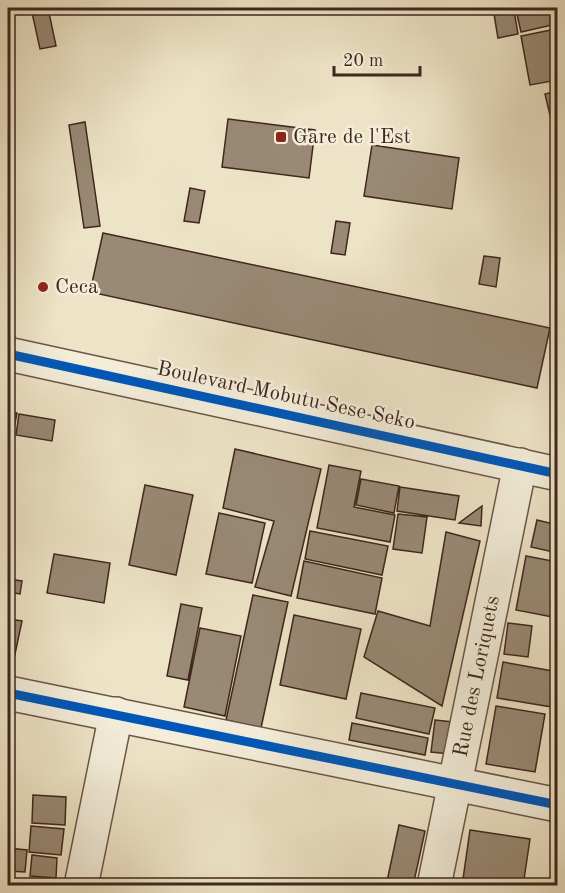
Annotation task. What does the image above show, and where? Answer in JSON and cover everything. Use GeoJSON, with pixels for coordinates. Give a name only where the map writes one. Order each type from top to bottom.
{"type":"FeatureCollection","features":[{"type":"Feature","properties":{"kind":"street","name":"Boulevard Mobutu Sese Seko"},"geometry":{"type":"LineString","coordinates":[[8,354],[558,474]]}},
{"type":"Feature","properties":{"kind":"street","name":"Rue des Loriquets"},"geometry":{"type":"LineString","coordinates":[[434,885],[519,465]]}},
{"type":"Feature","properties":{"kind":"street"},"geometry":{"type":"LineString","coordinates":[[8,693],[558,806]]}},
{"type":"Feature","properties":{"kind":"street"},"geometry":{"type":"LineString","coordinates":[[81,885],[116,714]]}},
{"type":"Feature","properties":{"kind":"building"},"geometry":{"type":"Polygon","coordinates":[[[31,8],[48,8],[56,46],[40,49],[31,8]]]}},
{"type":"Feature","properties":{"kind":"building"},"geometry":{"type":"Polygon","coordinates":[[[548,8],[552,25],[521,32],[516,10],[548,8]]]}},
{"type":"Feature","properties":{"kind":"building"},"geometry":{"type":"Polygon","coordinates":[[[514,10],[518,34],[498,38],[494,14],[514,10]]]}},
{"type":"Feature","properties":{"kind":"building"},"geometry":{"type":"Polygon","coordinates":[[[556,29],[558,80],[530,85],[521,36],[556,29]]]}},
{"type":"Feature","properties":{"kind":"building"},"geometry":{"type":"Polygon","coordinates":[[[558,91],[558,123],[552,124],[545,94],[558,91]]]}},
{"type":"Feature","properties":{"kind":"building"},"geometry":{"type":"Polygon","coordinates":[[[228,119],[315,130],[309,178],[222,167],[228,119]]]}},
{"type":"Feature","properties":{"kind":"building"},"geometry":{"type":"Polygon","coordinates":[[[85,122],[100,226],[84,228],[69,125],[85,122]]]}},
{"type":"Feature","properties":{"kind":"building"},"geometry":{"type":"Polygon","coordinates":[[[372,145],[459,158],[452,209],[364,196],[372,145]]]}},
{"type":"Feature","properties":{"kind":"building"},"geometry":{"type":"Polygon","coordinates":[[[190,188],[205,191],[199,223],[184,221],[190,188]]]}},
{"type":"Feature","properties":{"kind":"building"},"geometry":{"type":"Polygon","coordinates":[[[336,221],[350,223],[345,255],[331,253],[336,221]]]}},
{"type":"Feature","properties":{"kind":"building"},"geometry":{"type":"Polygon","coordinates":[[[103,233],[550,328],[537,388],[90,292],[103,233]]]}},
{"type":"Feature","properties":{"kind":"building"},"geometry":{"type":"Polygon","coordinates":[[[484,256],[500,258],[496,287],[479,284],[484,256]]]}},
{"type":"Feature","properties":{"kind":"building"},"geometry":{"type":"Polygon","coordinates":[[[8,411],[17,413],[13,434],[8,433],[8,411]]]}},
{"type":"Feature","properties":{"kind":"building"},"geometry":{"type":"Polygon","coordinates":[[[19,414],[55,420],[52,441],[16,435],[19,414]]]}},
{"type":"Feature","properties":{"kind":"building"},"geometry":{"type":"Polygon","coordinates":[[[235,449],[321,469],[291,596],[255,587],[274,521],[223,508],[235,449]]]}},
{"type":"Feature","properties":{"kind":"building"},"geometry":{"type":"Polygon","coordinates":[[[329,465],[361,471],[354,507],[395,515],[390,542],[317,528],[329,465]]]}},
{"type":"Feature","properties":{"kind":"building"},"geometry":{"type":"Polygon","coordinates":[[[361,479],[399,486],[394,513],[356,505],[361,479]]]}},
{"type":"Feature","properties":{"kind":"building"},"geometry":{"type":"Polygon","coordinates":[[[145,485],[193,495],[176,575],[129,565],[145,485]]]}},
{"type":"Feature","properties":{"kind":"building"},"geometry":{"type":"Polygon","coordinates":[[[400,487],[459,496],[455,520],[397,511],[400,487]]]}},
{"type":"Feature","properties":{"kind":"building"},"geometry":{"type":"Polygon","coordinates":[[[482,506],[481,526],[459,523],[482,506]]]}},
{"type":"Feature","properties":{"kind":"building"},"geometry":{"type":"Polygon","coordinates":[[[219,513],[265,523],[252,583],[206,574],[219,513]]]}},
{"type":"Feature","properties":{"kind":"building"},"geometry":{"type":"Polygon","coordinates":[[[398,514],[427,517],[422,553],[393,549],[398,514]]]}},
{"type":"Feature","properties":{"kind":"building"},"geometry":{"type":"Polygon","coordinates":[[[537,520],[558,525],[558,553],[531,547],[537,520]]]}},
{"type":"Feature","properties":{"kind":"building"},"geometry":{"type":"Polygon","coordinates":[[[310,531],[388,546],[382,575],[305,559],[310,531]]]}},
{"type":"Feature","properties":{"kind":"building"},"geometry":{"type":"Polygon","coordinates":[[[446,532],[480,541],[442,706],[364,657],[378,611],[430,626],[446,532]]]}},
{"type":"Feature","properties":{"kind":"building"},"geometry":{"type":"Polygon","coordinates":[[[54,554],[110,563],[104,603],[47,593],[54,554]]]}},
{"type":"Feature","properties":{"kind":"building"},"geometry":{"type":"Polygon","coordinates":[[[526,556],[558,562],[558,618],[516,610],[526,556]]]}},
{"type":"Feature","properties":{"kind":"building"},"geometry":{"type":"Polygon","coordinates":[[[304,561],[382,578],[375,614],[297,598],[304,561]]]}},
{"type":"Feature","properties":{"kind":"building"},"geometry":{"type":"Polygon","coordinates":[[[8,579],[22,581],[20,594],[8,592],[8,579]]]}},
{"type":"Feature","properties":{"kind":"building"},"geometry":{"type":"Polygon","coordinates":[[[253,595],[288,602],[261,728],[226,720],[253,595]]]}},
{"type":"Feature","properties":{"kind":"building"},"geometry":{"type":"Polygon","coordinates":[[[181,604],[202,608],[188,680],[167,676],[181,604]]]}},
{"type":"Feature","properties":{"kind":"building"},"geometry":{"type":"Polygon","coordinates":[[[294,615],[361,629],[346,699],[280,685],[294,615]]]}},
{"type":"Feature","properties":{"kind":"building"},"geometry":{"type":"Polygon","coordinates":[[[8,619],[22,621],[11,673],[8,673],[8,619]]]}},
{"type":"Feature","properties":{"kind":"building"},"geometry":{"type":"Polygon","coordinates":[[[508,623],[532,626],[528,657],[504,654],[508,623]]]}},
{"type":"Feature","properties":{"kind":"building"},"geometry":{"type":"Polygon","coordinates":[[[200,628],[241,636],[225,716],[184,707],[200,628]]]}},
{"type":"Feature","properties":{"kind":"building"},"geometry":{"type":"Polygon","coordinates":[[[503,662],[558,672],[558,708],[497,698],[503,662]]]}},
{"type":"Feature","properties":{"kind":"building"},"geometry":{"type":"Polygon","coordinates":[[[361,693],[435,708],[429,734],[356,718],[361,693]]]}},
{"type":"Feature","properties":{"kind":"building"},"geometry":{"type":"Polygon","coordinates":[[[496,706],[545,714],[535,772],[486,764],[496,706]]]}},
{"type":"Feature","properties":{"kind":"building"},"geometry":{"type":"Polygon","coordinates":[[[435,720],[453,722],[450,754],[431,752],[435,720]]]}},
{"type":"Feature","properties":{"kind":"building"},"geometry":{"type":"Polygon","coordinates":[[[352,723],[428,738],[425,755],[349,740],[352,723]]]}},
{"type":"Feature","properties":{"kind":"building"},"geometry":{"type":"Polygon","coordinates":[[[33,795],[66,797],[65,825],[32,823],[33,795]]]}},
{"type":"Feature","properties":{"kind":"building"},"geometry":{"type":"Polygon","coordinates":[[[399,825],[425,831],[413,886],[386,886],[399,825]]]}},
{"type":"Feature","properties":{"kind":"building"},"geometry":{"type":"Polygon","coordinates":[[[31,826],[64,829],[61,855],[29,852],[31,826]]]}},
{"type":"Feature","properties":{"kind":"building"},"geometry":{"type":"Polygon","coordinates":[[[470,830],[530,839],[523,886],[462,886],[470,830]]]}},
{"type":"Feature","properties":{"kind":"building"},"geometry":{"type":"Polygon","coordinates":[[[8,848],[27,850],[25,872],[8,871],[8,848]]]}},
{"type":"Feature","properties":{"kind":"building"},"geometry":{"type":"Polygon","coordinates":[[[32,855],[57,858],[56,878],[30,876],[32,855]]]}},
{"type":"Feature","properties":{"kind":"cycle path"},"geometry":{"type":"LineString","coordinates":[[8,354],[558,474]]}},
{"type":"Feature","properties":{"kind":"cycle path"},"geometry":{"type":"LineString","coordinates":[[8,693],[558,805]]}},
{"type":"Feature","properties":{"kind":"place","name":"Gare de l'Est"},"geometry":{"type":"Point","coordinates":[281,137]}},
{"type":"Feature","properties":{"kind":"place","name":"Ceca"},"geometry":{"type":"Point","coordinates":[43,287]}}]}
